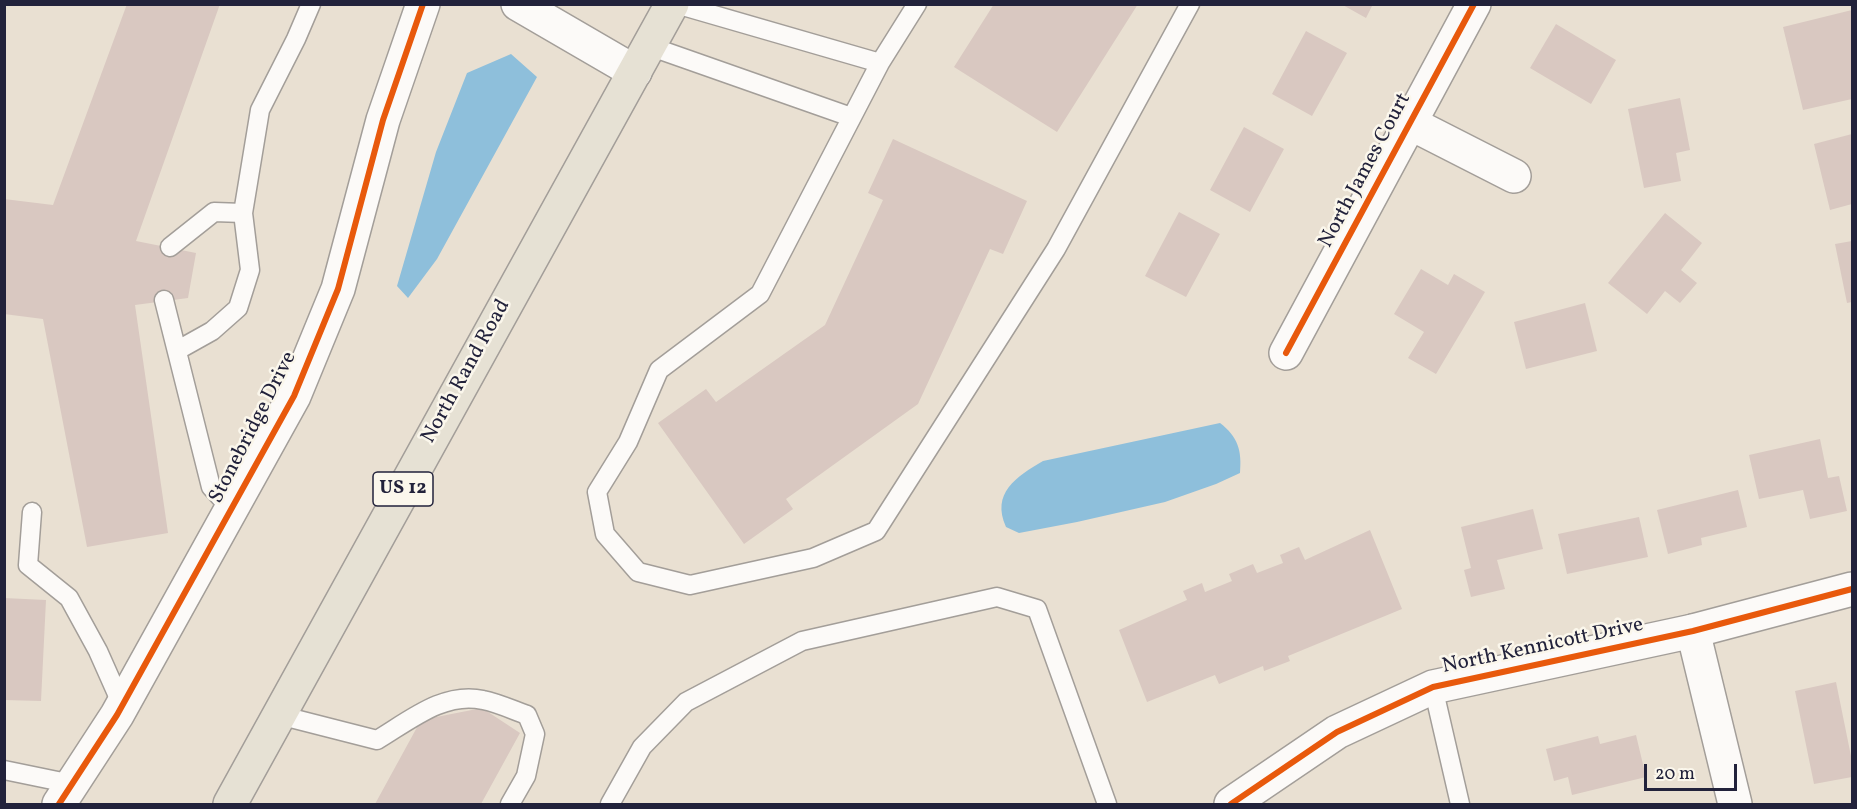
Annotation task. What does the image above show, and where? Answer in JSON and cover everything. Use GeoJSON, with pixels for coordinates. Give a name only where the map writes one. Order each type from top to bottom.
{"type":"FeatureCollection","features":[{"type":"Feature","properties":{"kind":"main road","name":"North Rand Road"},"geometry":{"type":"LineString","coordinates":[[230,804],[674,4]]}},
{"type":"Feature","properties":{"kind":"street","name":"Stonebridge Drive"},"geometry":{"type":"LineString","coordinates":[[66,794],[122,705],[294,396],[338,289],[383,120],[423,4]]}},
{"type":"Feature","properties":{"kind":"street"},"geometry":{"type":"LineString","coordinates":[[518,4],[642,59]]}},
{"type":"Feature","properties":{"kind":"street","name":"North James Court"},"geometry":{"type":"LineString","coordinates":[[1286,353],[1474,4]]}},
{"type":"Feature","properties":{"kind":"street"},"geometry":{"type":"LineString","coordinates":[[1410,123],[1514,176]]}},
{"type":"Feature","properties":{"kind":"street","name":"North Kennicott Drive"},"geometry":{"type":"LineString","coordinates":[[1232,804],[1337,732],[1433,687],[1693,631],[1852,589]]}},
{"type":"Feature","properties":{"kind":"street"},"geometry":{"type":"LineString","coordinates":[[1693,631],[1735,804]]}},
{"type":"Feature","properties":{"kind":"lane"},"geometry":{"type":"LineString","coordinates":[[178,350],[212,331],[237,308],[250,270],[243,213],[260,110],[311,4]]}},
{"type":"Feature","properties":{"kind":"lane"},"geometry":{"type":"LineString","coordinates":[[674,4],[880,63]]}},
{"type":"Feature","properties":{"kind":"lane"},"geometry":{"type":"LineString","coordinates":[[917,4],[880,63],[760,294],[659,370],[628,442],[597,492],[605,534],[638,572],[690,585],[813,558],[876,531],[1056,249],[1190,4]]}},
{"type":"Feature","properties":{"kind":"lane"},"geometry":{"type":"LineString","coordinates":[[642,59],[851,117]]}},
{"type":"Feature","properties":{"kind":"lane"},"geometry":{"type":"LineString","coordinates":[[170,247],[214,212],[243,213]]}},
{"type":"Feature","properties":{"kind":"lane"},"geometry":{"type":"LineString","coordinates":[[164,300],[211,487],[231,509]]}},
{"type":"Feature","properties":{"kind":"lane"},"geometry":{"type":"LineString","coordinates":[[32,512],[28,565],[69,598],[98,651],[122,705]]}},
{"type":"Feature","properties":{"kind":"lane"},"geometry":{"type":"LineString","coordinates":[[610,804],[642,747],[686,702],[802,641],[997,597],[1037,609],[1107,804]]}},
{"type":"Feature","properties":{"kind":"lane"},"geometry":{"type":"LineString","coordinates":[[1433,687],[1460,804]]}},
{"type":"Feature","properties":{"kind":"lane"},"geometry":{"type":"LineString","coordinates":[[279,715],[377,740],[435,705],[463,698],[483,699],[527,715],[535,734],[526,776],[510,804]]}},
{"type":"Feature","properties":{"kind":"lane"},"geometry":{"type":"LineString","coordinates":[[4,770],[66,794]]}},
{"type":"Feature","properties":{"kind":"water"},"geometry":{"type":"Polygon","coordinates":[[[511,54],[537,77],[437,259],[408,298],[397,286],[436,152],[467,73],[511,54]]]}},
{"type":"Feature","properties":{"kind":"water"},"geometry":{"type":"Polygon","coordinates":[[[1220,423],[1231,433],[1238,445],[1240,473],[1165,502],[1019,533],[1006,527],[1002,515],[1004,495],[1015,480],[1043,461],[1220,423]]]}},
{"type":"Feature","properties":{"kind":"building"},"geometry":{"type":"Polygon","coordinates":[[[127,4],[220,4],[136,241],[196,253],[188,298],[135,305],[168,533],[87,547],[43,319],[4,314],[4,199],[53,205],[127,4]]]}},
{"type":"Feature","properties":{"kind":"building"},"geometry":{"type":"Polygon","coordinates":[[[994,4],[1138,4],[1057,132],[954,67],[994,4]]]}},
{"type":"Feature","properties":{"kind":"building"},"geometry":{"type":"Polygon","coordinates":[[[1341,4],[1373,4],[1366,18],[1341,4]]]}},
{"type":"Feature","properties":{"kind":"building"},"geometry":{"type":"Polygon","coordinates":[[[1852,10],[1852,99],[1803,110],[1783,27],[1852,10]]]}},
{"type":"Feature","properties":{"kind":"building"},"geometry":{"type":"Polygon","coordinates":[[[1556,24],[1616,60],[1591,104],[1530,68],[1556,24]]]}},
{"type":"Feature","properties":{"kind":"building"},"geometry":{"type":"Polygon","coordinates":[[[1306,31],[1347,53],[1312,116],[1272,94],[1306,31]]]}},
{"type":"Feature","properties":{"kind":"building"},"geometry":{"type":"Polygon","coordinates":[[[1680,98],[1690,150],[1676,153],[1681,181],[1644,188],[1628,109],[1680,98]]]}},
{"type":"Feature","properties":{"kind":"building"},"geometry":{"type":"Polygon","coordinates":[[[1244,127],[1284,149],[1250,212],[1210,190],[1244,127]]]}},
{"type":"Feature","properties":{"kind":"building"},"geometry":{"type":"Polygon","coordinates":[[[1852,134],[1852,204],[1830,210],[1814,144],[1852,134]]]}},
{"type":"Feature","properties":{"kind":"building"},"geometry":{"type":"Polygon","coordinates":[[[893,139],[1027,201],[1003,254],[990,249],[918,404],[786,499],[793,509],[744,544],[658,423],[706,389],[716,402],[825,325],[883,200],[868,193],[893,139]]]}},
{"type":"Feature","properties":{"kind":"building"},"geometry":{"type":"Polygon","coordinates":[[[1179,212],[1220,234],[1186,297],[1145,276],[1179,212]]]}},
{"type":"Feature","properties":{"kind":"building"},"geometry":{"type":"Polygon","coordinates":[[[1665,213],[1702,243],[1681,270],[1697,283],[1680,303],[1665,291],[1647,314],[1608,283],[1665,213]]]}},
{"type":"Feature","properties":{"kind":"building"},"geometry":{"type":"Polygon","coordinates":[[[1852,241],[1852,302],[1847,303],[1835,244],[1852,241]]]}},
{"type":"Feature","properties":{"kind":"building"},"geometry":{"type":"Polygon","coordinates":[[[1421,269],[1448,285],[1454,274],[1485,292],[1436,374],[1408,358],[1424,332],[1394,314],[1421,269]]]}},
{"type":"Feature","properties":{"kind":"building"},"geometry":{"type":"Polygon","coordinates":[[[1585,303],[1597,351],[1526,369],[1514,322],[1585,303]]]}},
{"type":"Feature","properties":{"kind":"building"},"geometry":{"type":"Polygon","coordinates":[[[1820,439],[1828,478],[1839,476],[1847,511],[1810,519],[1803,490],[1759,499],[1749,455],[1820,439]]]}},
{"type":"Feature","properties":{"kind":"building"},"geometry":{"type":"Polygon","coordinates":[[[1738,490],[1747,527],[1701,538],[1702,545],[1668,554],[1657,510],[1738,490]]]}},
{"type":"Feature","properties":{"kind":"building"},"geometry":{"type":"Polygon","coordinates":[[[1533,509],[1543,549],[1497,560],[1505,589],[1471,597],[1464,570],[1471,568],[1461,527],[1533,509]]]}},
{"type":"Feature","properties":{"kind":"building"},"geometry":{"type":"Polygon","coordinates":[[[1639,517],[1648,557],[1567,574],[1558,534],[1639,517]]]}},
{"type":"Feature","properties":{"kind":"building"},"geometry":{"type":"Polygon","coordinates":[[[1370,530],[1402,609],[1288,656],[1290,661],[1264,671],[1263,666],[1219,684],[1215,675],[1147,702],[1119,630],[1187,600],[1183,591],[1202,583],[1205,592],[1232,581],[1229,574],[1253,564],[1257,573],[1283,563],[1280,555],[1299,547],[1305,560],[1370,530]]]}},
{"type":"Feature","properties":{"kind":"building"},"geometry":{"type":"Polygon","coordinates":[[[4,598],[46,600],[41,701],[4,700],[4,598]]]}},
{"type":"Feature","properties":{"kind":"building"},"geometry":{"type":"Polygon","coordinates":[[[1836,682],[1852,761],[1852,777],[1814,784],[1795,691],[1836,682]]]}},
{"type":"Feature","properties":{"kind":"building"},"geometry":{"type":"Polygon","coordinates":[[[482,708],[520,733],[481,804],[375,804],[421,720],[482,708]]]}},
{"type":"Feature","properties":{"kind":"building"},"geometry":{"type":"Polygon","coordinates":[[[1636,735],[1646,777],[1572,795],[1568,777],[1554,781],[1546,749],[1598,736],[1600,744],[1636,735]]]}},
{"type":"Feature","properties":{"kind":"cycle path"},"geometry":{"type":"LineString","coordinates":[[59,804],[117,715],[294,396],[338,289],[383,120],[423,4]]}},
{"type":"Feature","properties":{"kind":"cycle path"},"geometry":{"type":"LineString","coordinates":[[1286,353],[1474,4]]}},
{"type":"Feature","properties":{"kind":"cycle path"},"geometry":{"type":"LineString","coordinates":[[1231,804],[1337,732],[1433,687],[1693,631],[1852,589]]}}]}
